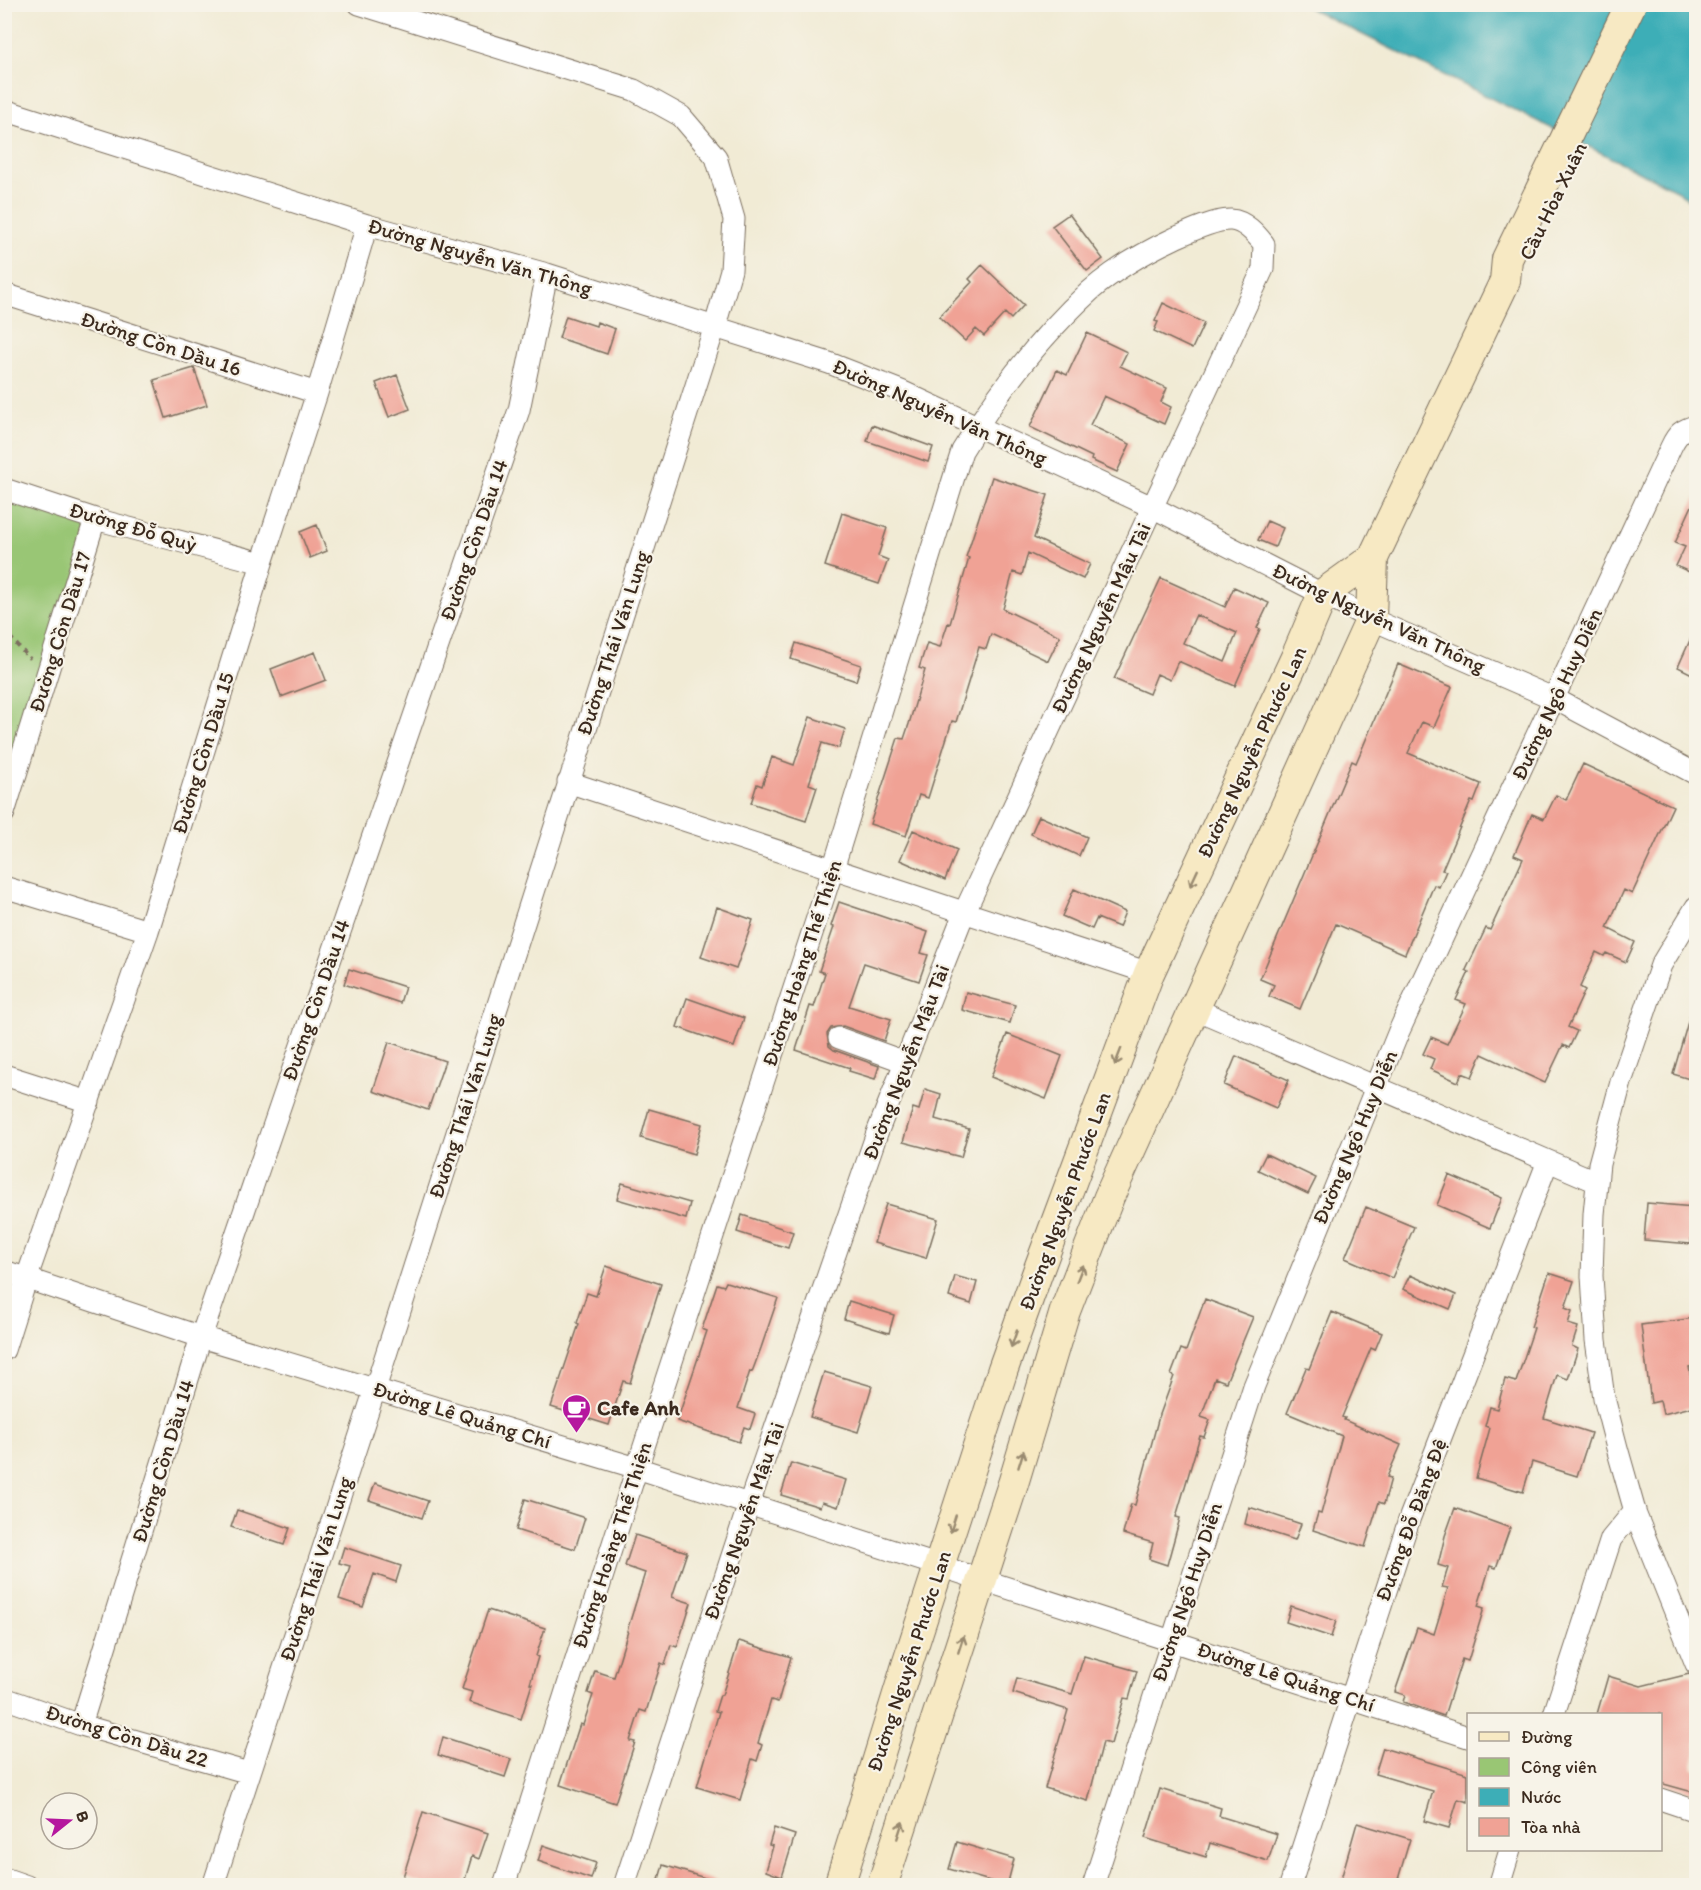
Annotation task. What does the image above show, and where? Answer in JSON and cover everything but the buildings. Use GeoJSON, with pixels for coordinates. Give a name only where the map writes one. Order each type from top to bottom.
{"type":"FeatureCollection","features":[{"type":"Feature","properties":{"kind":"main road","name":"Cầu Hòa Xuân"},"geometry":{"type":"LineString","coordinates":[[1505,280],[1507,259],[1630,4]]}},
{"type":"Feature","properties":{"kind":"main road","name":"Cầu Hòa Xuân"},"geometry":{"type":"LineString","coordinates":[[1505,280],[1521,268],[1648,4]]}},
{"type":"Feature","properties":{"kind":"main road","name":"Đường Nguyễn Phước Lan"},"geometry":{"type":"LineString","coordinates":[[882,1886],[1013,1484],[1065,1311],[1109,1197],[1371,619],[1373,558],[1505,280]]}},
{"type":"Feature","properties":{"kind":"main road","name":"Đường Nguyễn Phước Lan"},"geometry":{"type":"LineString","coordinates":[[839,1886],[1003,1369],[1149,974],[1323,594],[1373,558]]}},
{"type":"Feature","properties":{"kind":"street","name":"Đường Thái Văn Lung"},"geometry":{"type":"LineString","coordinates":[[213,1886],[375,1389],[731,270],[734,219],[716,157],[681,116],[634,90],[358,4]]}},
{"type":"Feature","properties":{"kind":"street","name":"Đường Nguyễn Văn Thông"},"geometry":{"type":"LineString","coordinates":[[4,110],[367,225],[547,274],[715,326],[829,363],[901,391],[1152,507],[1371,619],[1555,699],[1696,774]]}},
{"type":"Feature","properties":{"kind":"street","name":"Đường Hoàng Thế Thiện"},"geometry":{"type":"LineString","coordinates":[[504,1886],[637,1468],[833,869],[962,451],[977,426],[1035,348],[1091,290],[1143,253],[1196,228],[1232,220],[1251,229],[1264,243],[1263,269]]}},
{"type":"Feature","properties":{"kind":"street","name":"Đường Cồn Dầu 15"},"geometry":{"type":"LineString","coordinates":[[4,1350],[27,1277],[148,931],[262,562],[317,393],[367,225]]}},
{"type":"Feature","properties":{"kind":"street","name":"Đường Nguyễn Mậu Tài"},"geometry":{"type":"LineString","coordinates":[[624,1886],[749,1504],[877,1133],[905,1062],[964,913],[1263,269]]}},
{"type":"Feature","properties":{"kind":"street","name":"Đường Cồn Dầu 14"},"geometry":{"type":"LineString","coordinates":[[81,1725],[201,1337],[519,410],[547,274]]}},
{"type":"Feature","properties":{"kind":"street","name":"Đường Cồn Dầu 16"},"geometry":{"type":"LineString","coordinates":[[4,294],[317,393]]}},
{"type":"Feature","properties":{"kind":"street","name":"Đường Ngô Huy Diễn"},"geometry":{"type":"LineString","coordinates":[[1093,1886],[1254,1386],[1399,1031],[1677,434],[1696,426]]}},
{"type":"Feature","properties":{"kind":"street","name":"Đường Đỗ Quỳ"},"geometry":{"type":"LineString","coordinates":[[4,489],[95,519],[262,562]]}},
{"type":"Feature","properties":{"kind":"street","name":"Đường Cồn Dầu 17"},"geometry":{"type":"LineString","coordinates":[[4,813],[95,519]]}},
{"type":"Feature","properties":{"kind":"street"},"geometry":{"type":"LineString","coordinates":[[568,782],[1149,974]]}},
{"type":"Feature","properties":{"kind":"street"},"geometry":{"type":"LineString","coordinates":[[4,887],[148,931]]}},
{"type":"Feature","properties":{"kind":"street"},"geometry":{"type":"LineString","coordinates":[[1696,908],[1661,965],[1610,1120],[1599,1164],[1592,1276],[1596,1340],[1604,1398],[1635,1510],[1696,1664]]}},
{"type":"Feature","properties":{"kind":"street"},"geometry":{"type":"LineString","coordinates":[[1193,1008],[1598,1182]]}},
{"type":"Feature","properties":{"kind":"street"},"geometry":{"type":"LineString","coordinates":[[839,1038],[905,1062]]}},
{"type":"Feature","properties":{"kind":"street"},"geometry":{"type":"LineString","coordinates":[[4,1075],[89,1102]]}},
{"type":"Feature","properties":{"kind":"street","name":"Đường Đỗ Đăng Đệ"},"geometry":{"type":"LineString","coordinates":[[1290,1886],[1410,1517],[1548,1161]]}},
{"type":"Feature","properties":{"kind":"street","name":"Đường Lê Quảng Chí"},"geometry":{"type":"LineString","coordinates":[[4,1271],[201,1337],[637,1468],[1467,1737]]}},
{"type":"Feature","properties":{"kind":"street"},"geometry":{"type":"LineString","coordinates":[[1554,1713],[1611,1539],[1635,1510]]}},
{"type":"Feature","properties":{"kind":"street","name":"Đường Cồn Dầu 22"},"geometry":{"type":"LineString","coordinates":[[4,1698],[81,1725],[249,1773]]}},
{"type":"Feature","properties":{"kind":"street"},"geometry":{"type":"LineString","coordinates":[[1662,1800],[1696,1811]]}},
{"type":"Feature","properties":{"kind":"street"},"geometry":{"type":"LineString","coordinates":[[1498,1886],[1510,1851]]}},
{"type":"Feature","properties":{"kind":"street"},"geometry":{"type":"LineString","coordinates":[[4,1878],[27,1886]]}},
{"type":"Feature","properties":{"kind":"path"},"geometry":{"type":"LineString","coordinates":[[4,631],[46,677]]}},
{"type":"Feature","properties":{"kind":"green space"},"geometry":{"type":"Polygon","coordinates":[[[5,489],[95,519],[5,813],[5,489]]]}},
{"type":"Feature","properties":{"kind":"water"},"geometry":{"type":"Polygon","coordinates":[[[1303,5],[1696,5],[1696,205],[1678,191],[1303,5]]]}},
{"type":"Feature","properties":{"kind":"place","name":"Cafe Anh"},"geometry":{"type":"Point","coordinates":[576,1434]}}]}
